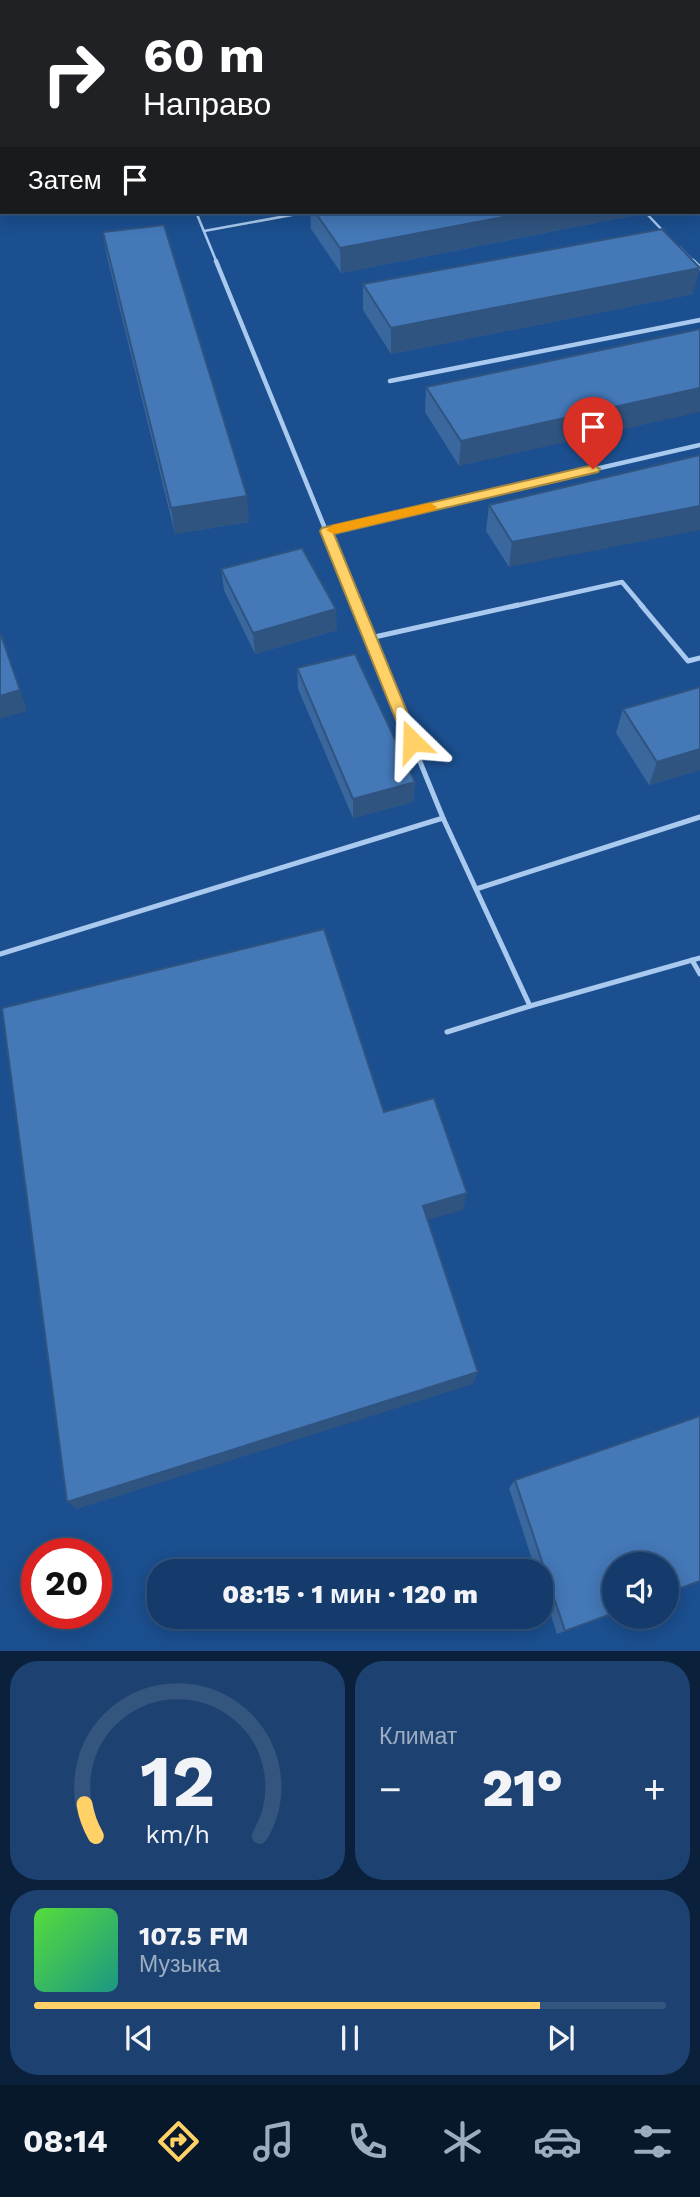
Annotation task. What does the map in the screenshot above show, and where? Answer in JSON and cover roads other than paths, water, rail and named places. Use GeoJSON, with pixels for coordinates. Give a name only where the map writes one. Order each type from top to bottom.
{"type":"FeatureCollection","features":[{"type":"Feature","properties":{"kind":"lane"},"geometry":{"type":"LineString","coordinates":[[197,214],[443,818],[530,1006]]}},
{"type":"Feature","properties":{"kind":"lane"},"geometry":{"type":"LineString","coordinates":[[204,231],[296,214]]}},
{"type":"Feature","properties":{"kind":"lane"},"geometry":{"type":"LineString","coordinates":[[647,214],[700,268]]}},
{"type":"Feature","properties":{"kind":"lane"},"geometry":{"type":"LineString","coordinates":[[390,382],[700,320]]}},
{"type":"Feature","properties":{"kind":"lane"},"geometry":{"type":"LineString","coordinates":[[326,531],[700,445]]}},
{"type":"Feature","properties":{"kind":"lane"},"geometry":{"type":"LineString","coordinates":[[370,638],[622,582],[688,661],[700,658]]}},
{"type":"Feature","properties":{"kind":"lane"},"geometry":{"type":"LineString","coordinates":[[476,889],[700,817]]}},
{"type":"Feature","properties":{"kind":"lane"},"geometry":{"type":"LineString","coordinates":[[0,954],[443,818]]}},
{"type":"Feature","properties":{"kind":"lane"},"geometry":{"type":"LineString","coordinates":[[447,1032],[700,958]]}},
{"type":"Feature","properties":{"kind":"lane"},"geometry":{"type":"LineString","coordinates":[[692,960],[700,974]]}}]}
